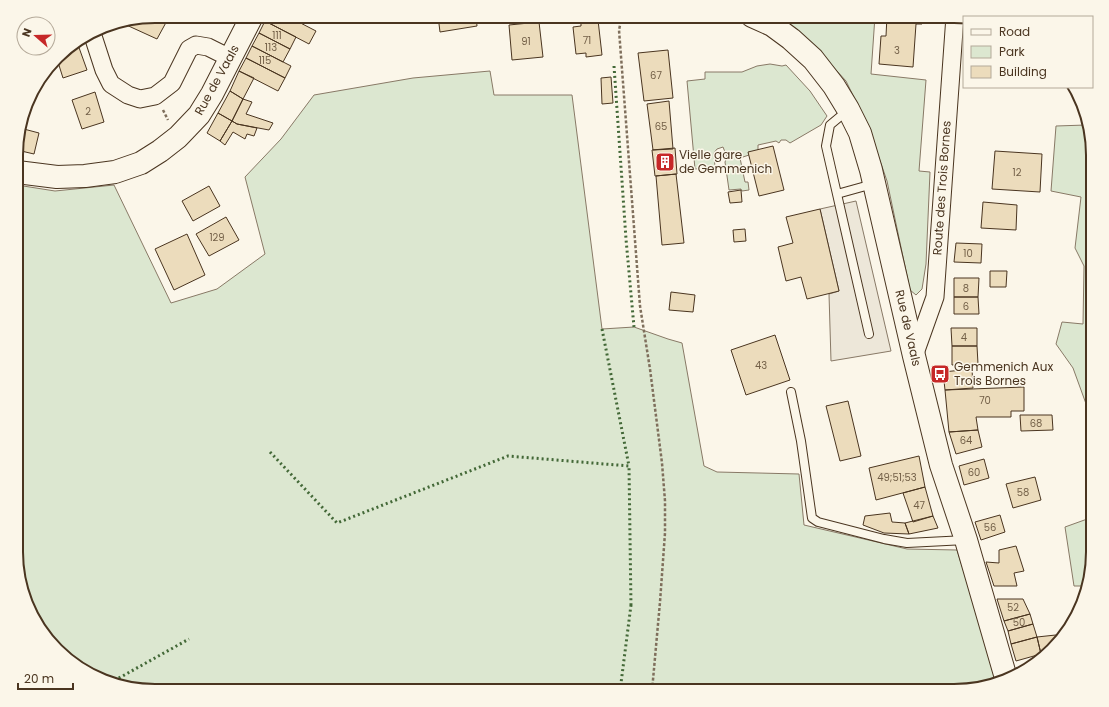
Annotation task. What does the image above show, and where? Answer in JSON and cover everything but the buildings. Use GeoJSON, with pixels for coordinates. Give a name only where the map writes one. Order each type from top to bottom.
{"type":"FeatureCollection","features":[{"type":"Feature","properties":{"kind":"main road","name":"Rue de Vaals"},"geometry":{"type":"LineString","coordinates":[[23,173],[57,177],[85,176],[115,172],[141,163],[178,138],[199,115],[212,94],[248,23]]}},
{"type":"Feature","properties":{"kind":"main road","name":"Rue de Vaals"},"geometry":{"type":"LineString","coordinates":[[768,23],[790,39],[813,59],[834,86],[860,133],[874,184],[941,465],[966,540],[1005,674]]}},
{"type":"Feature","properties":{"kind":"street","name":"Route des Trois Bornes"},"geometry":{"type":"LineString","coordinates":[[914,356],[935,297],[954,23]]}},
{"type":"Feature","properties":{"kind":"street"},"geometry":{"type":"LineString","coordinates":[[94,39],[104,70],[111,84],[128,95],[140,99],[155,96],[172,83],[189,49],[196,45],[208,47],[230,58]]}},
{"type":"Feature","properties":{"kind":"lane"},"geometry":{"type":"LineString","coordinates":[[848,109],[830,125],[826,146],[869,334]]}},
{"type":"Feature","properties":{"kind":"lane"},"geometry":{"type":"LineString","coordinates":[[836,194],[874,184]]}},
{"type":"Feature","properties":{"kind":"lane"},"geometry":{"type":"LineString","coordinates":[[791,392],[801,441],[812,518],[818,522],[907,544],[966,540]]}},
{"type":"Feature","properties":{"kind":"path"},"geometry":{"type":"LineString","coordinates":[[620,23],[619,30],[640,306],[652,385],[665,500],[664,556],[653,684]]}},
{"type":"Feature","properties":{"kind":"path"},"geometry":{"type":"LineString","coordinates":[[155,96],[178,138]]}},
{"type":"Feature","properties":{"kind":"green space"},"geometry":{"type":"Polygon","coordinates":[[[785,23],[875,23],[871,74],[926,80],[919,171],[930,172],[926,264],[922,289],[916,295],[910,290],[887,181],[868,126],[846,81],[817,49],[785,23]]]}},
{"type":"Feature","properties":{"kind":"green space"},"geometry":{"type":"Polygon","coordinates":[[[770,64],[782,66],[786,65],[810,91],[827,116],[821,125],[790,143],[786,140],[781,140],[779,143],[776,141],[758,145],[758,150],[740,158],[745,182],[748,182],[749,190],[729,190],[725,162],[727,157],[723,147],[717,149],[714,153],[715,167],[695,169],[687,81],[705,79],[705,72],[742,72],[757,66],[770,64]]]}},
{"type":"Feature","properties":{"kind":"green space"},"geometry":{"type":"Polygon","coordinates":[[[490,71],[494,95],[572,95],[602,329],[634,327],[682,343],[704,466],[717,472],[799,474],[804,525],[907,549],[957,550],[990,655],[995,677],[962,684],[155,684],[138,683],[105,674],[75,657],[56,639],[45,625],[33,602],[24,569],[23,186],[55,191],[114,185],[171,303],[217,289],[265,254],[245,177],[281,139],[314,95],[413,78],[490,71]]]}},
{"type":"Feature","properties":{"kind":"green space"},"geometry":{"type":"Polygon","coordinates":[[[1082,125],[1086,147],[1086,404],[1073,368],[1056,344],[1062,322],[1083,324],[1084,266],[1075,248],[1081,197],[1051,191],[1056,126],[1082,125]]]}},
{"type":"Feature","properties":{"kind":"green space"},"geometry":{"type":"Polygon","coordinates":[[[1086,519],[1086,560],[1081,586],[1074,586],[1065,527],[1086,519]]]}},
{"type":"Feature","properties":{"kind":"shaded area"},"geometry":{"type":"Polygon","coordinates":[[[856,201],[891,351],[831,361],[829,294],[839,291],[820,209],[856,201]]]}},
{"type":"Feature","properties":{"kind":"hedge"},"geometry":{"type":"LineString","coordinates":[[614,66],[626,239],[634,327]]}},
{"type":"Feature","properties":{"kind":"hedge"},"geometry":{"type":"LineString","coordinates":[[602,329],[629,466]]}},
{"type":"Feature","properties":{"kind":"hedge"},"geometry":{"type":"LineString","coordinates":[[270,452],[337,523],[508,456],[629,466],[631,607]]}},
{"type":"Feature","properties":{"kind":"hedge"},"geometry":{"type":"LineString","coordinates":[[621,684],[631,605]]}},
{"type":"Feature","properties":{"kind":"hedge"},"geometry":{"type":"LineString","coordinates":[[119,678],[189,639]]}},
{"type":"Feature","properties":{"kind":"place","name":"Vielle gare de Gemmenich"},"geometry":{"type":"Point","coordinates":[665,162]}},
{"type":"Feature","properties":{"kind":"place","name":"Gemmenich Aux Trois Bornes"},"geometry":{"type":"Point","coordinates":[940,374]}}]}
